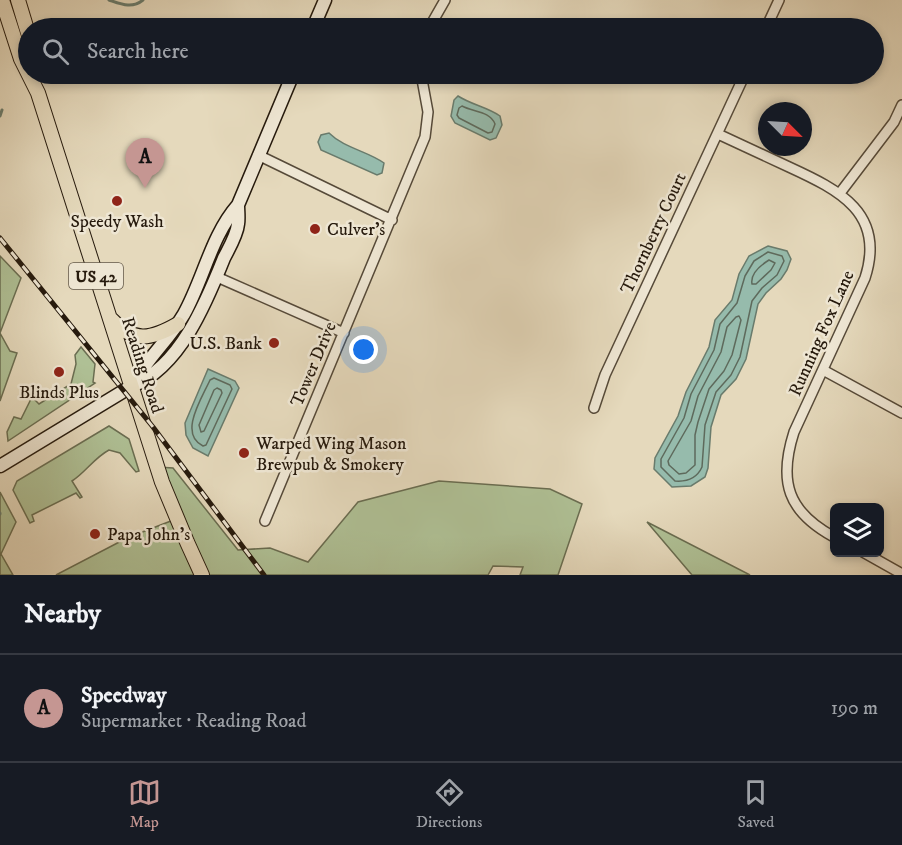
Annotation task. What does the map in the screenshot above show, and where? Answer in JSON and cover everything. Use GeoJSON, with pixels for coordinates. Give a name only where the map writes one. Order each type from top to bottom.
{"type":"FeatureCollection","features":[{"type":"Feature","properties":{"kind":"main road","name":"Reading Road"},"geometry":{"type":"LineString","coordinates":[[2,0],[18,50]]}},
{"type":"Feature","properties":{"kind":"main road"},"geometry":{"type":"LineString","coordinates":[[18,0],[23,18]]}},
{"type":"Feature","properties":{"kind":"main road"},"geometry":{"type":"LineString","coordinates":[[317,18],[325,0]]}},
{"type":"Feature","properties":{"kind":"main road","name":"Reading Road"},"geometry":{"type":"LineString","coordinates":[[34,84],[162,482],[202,575]]}},
{"type":"Feature","properties":{"kind":"main road","name":"Reading Road"},"geometry":{"type":"LineString","coordinates":[[37,84],[38,93]]}},
{"type":"Feature","properties":{"kind":"main road"},"geometry":{"type":"LineString","coordinates":[[132,386],[141,368],[178,324],[225,221],[238,205],[289,84]]}},
{"type":"Feature","properties":{"kind":"main road"},"geometry":{"type":"LineString","coordinates":[[0,466],[156,372],[193,325],[238,226],[238,205]]}},
{"type":"Feature","properties":{"kind":"main road"},"geometry":{"type":"LineString","coordinates":[[109,317],[123,332],[135,336],[162,333],[178,324]]}},
{"type":"Feature","properties":{"kind":"street"},"geometry":{"type":"LineString","coordinates":[[435,18],[445,0]]}},
{"type":"Feature","properties":{"kind":"street"},"geometry":{"type":"LineString","coordinates":[[771,18],[779,0]]}},
{"type":"Feature","properties":{"kind":"street","name":"Tower Drive"},"geometry":{"type":"LineString","coordinates":[[265,521],[425,137],[428,112],[423,84]]}},
{"type":"Feature","properties":{"kind":"street","name":"Thornberry Court"},"geometry":{"type":"LineString","coordinates":[[594,408],[606,375],[740,84]]}},
{"type":"Feature","properties":{"kind":"street"},"geometry":{"type":"LineString","coordinates":[[840,193],[894,122],[902,105]]}},
{"type":"Feature","properties":{"kind":"street","name":"Running Fox Lane"},"geometry":{"type":"LineString","coordinates":[[718,134],[816,179],[840,193],[852,204],[866,229],[869,257],[865,278],[791,442],[786,466],[793,499],[800,510],[814,525],[830,535]]}},
{"type":"Feature","properties":{"kind":"street"},"geometry":{"type":"LineString","coordinates":[[258,155],[392,220]]}},
{"type":"Feature","properties":{"kind":"street"},"geometry":{"type":"LineString","coordinates":[[216,277],[344,333]]}},
{"type":"Feature","properties":{"kind":"street"},"geometry":{"type":"LineString","coordinates":[[823,370],[902,413]]}},
{"type":"Feature","properties":{"kind":"street"},"geometry":{"type":"LineString","coordinates":[[872,557],[902,574]]}},
{"type":"Feature","properties":{"kind":"shaded area"},"geometry":{"type":"Polygon","coordinates":[[[0,256],[21,278],[0,333],[0,256]]]}},
{"type":"Feature","properties":{"kind":"shaded area"},"geometry":{"type":"Polygon","coordinates":[[[0,333],[10,351],[17,353],[0,401],[0,333]]]}},
{"type":"Feature","properties":{"kind":"shaded area"},"geometry":{"type":"Polygon","coordinates":[[[81,347],[95,364],[93,382],[95,383],[8,441],[7,432],[14,417],[21,419],[32,397],[39,404],[71,384],[76,364],[75,355],[81,347]]]}},
{"type":"Feature","properties":{"kind":"shaded area"},"geometry":{"type":"Polygon","coordinates":[[[109,426],[129,439],[139,471],[136,472],[120,453],[109,450],[72,481],[82,497],[80,498],[76,493],[32,515],[34,521],[30,523],[13,490],[17,481],[109,426]]]}},
{"type":"Feature","properties":{"kind":"shaded area"},"geometry":{"type":"Polygon","coordinates":[[[157,467],[173,468],[238,550],[270,548],[308,562],[358,502],[439,481],[550,489],[582,504],[558,575],[520,575],[523,567],[493,566],[488,575],[56,575],[127,538],[176,519],[157,467]]]}},
{"type":"Feature","properties":{"kind":"shaded area"},"geometry":{"type":"Polygon","coordinates":[[[0,492],[16,522],[1,554],[13,575],[0,575],[0,492]]]}},
{"type":"Feature","properties":{"kind":"shaded area"},"geometry":{"type":"Polygon","coordinates":[[[647,522],[750,575],[692,575],[647,522]]]}},
{"type":"Feature","properties":{"kind":"water"},"geometry":{"type":"Polygon","coordinates":[[[458,96],[500,116],[502,125],[496,138],[490,140],[455,123],[451,116],[454,100],[458,96]]]}},
{"type":"Feature","properties":{"kind":"water"},"geometry":{"type":"Polygon","coordinates":[[[329,133],[384,163],[382,173],[377,175],[321,150],[318,142],[321,135],[329,133]]]}},
{"type":"Feature","properties":{"kind":"water"},"geometry":{"type":"Polygon","coordinates":[[[768,246],[787,251],[791,259],[781,279],[758,304],[746,359],[736,379],[721,395],[711,427],[708,468],[705,477],[691,486],[672,487],[654,469],[655,458],[678,416],[686,392],[709,347],[715,320],[732,300],[739,274],[749,256],[768,246]]]}},
{"type":"Feature","properties":{"kind":"water"},"geometry":{"type":"Polygon","coordinates":[[[208,369],[235,381],[239,388],[208,456],[193,448],[186,435],[185,423],[208,369]]]}},
{"type":"Feature","properties":{"kind":"waterway"},"geometry":{"type":"LineString","coordinates":[[109,0],[131,5],[143,0]]}},
{"type":"Feature","properties":{"kind":"waterway"},"geometry":{"type":"LineString","coordinates":[[0,116],[2,110]]}},
{"type":"Feature","properties":{"kind":"railway"},"geometry":{"type":"LineString","coordinates":[[0,238],[153,427],[264,575]]}},
{"type":"Feature","properties":{"kind":"place","name":"Speedway"},"geometry":{"type":"Point","coordinates":[145,188]}},
{"type":"Feature","properties":{"kind":"place","name":"Speedy Wash"},"geometry":{"type":"Point","coordinates":[117,201]}},
{"type":"Feature","properties":{"kind":"place","name":"Culver's"},"geometry":{"type":"Point","coordinates":[315,229]}},
{"type":"Feature","properties":{"kind":"place","name":"U.S. Bank"},"geometry":{"type":"Point","coordinates":[274,343]}},
{"type":"Feature","properties":{"kind":"place","name":"Blinds Plus"},"geometry":{"type":"Point","coordinates":[59,372]}},
{"type":"Feature","properties":{"kind":"place","name":"Warped Wing Mason Brewpub & Smokery"},"geometry":{"type":"Point","coordinates":[244,453]}},
{"type":"Feature","properties":{"kind":"place","name":"Papa John's"},"geometry":{"type":"Point","coordinates":[95,534]}}]}
